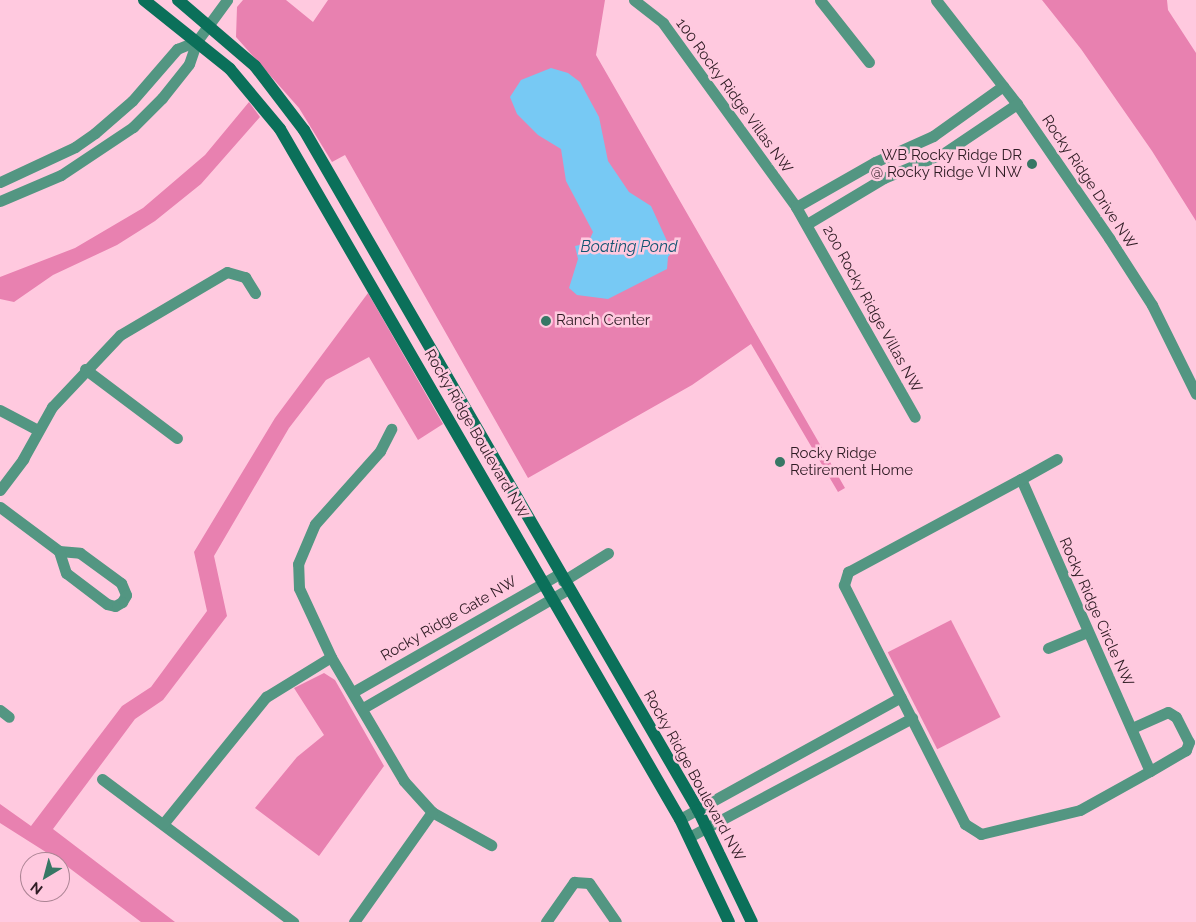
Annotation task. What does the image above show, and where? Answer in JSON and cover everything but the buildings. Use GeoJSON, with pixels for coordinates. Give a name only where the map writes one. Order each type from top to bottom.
{"type":"FeatureCollection","features":[{"type":"Feature","properties":{"kind":"street","name":"Rocky Ridge Boulevard NW"},"geometry":{"type":"LineString","coordinates":[[144,0],[196,40],[253,92],[280,129],[690,837],[729,922]]}},
{"type":"Feature","properties":{"kind":"street","name":"Rocky Ridge Boulevard NW"},"geometry":{"type":"LineString","coordinates":[[178,0],[255,66],[304,130],[698,810],[752,922]]}},
{"type":"Feature","properties":{"kind":"street"},"geometry":{"type":"LineString","coordinates":[[0,201],[84,162],[133,127],[162,98],[190,64],[196,40],[227,0]]}},
{"type":"Feature","properties":{"kind":"street","name":"100 Rocky Ridge Villas NW"},"geometry":{"type":"LineString","coordinates":[[634,0],[663,23],[802,216]]}},
{"type":"Feature","properties":{"kind":"street"},"geometry":{"type":"LineString","coordinates":[[820,0],[869,62]]}},
{"type":"Feature","properties":{"kind":"street","name":"Rocky Ridge Drive NW"},"geometry":{"type":"LineString","coordinates":[[936,0],[1017,104],[1152,305],[1196,394]]}},
{"type":"Feature","properties":{"kind":"street"},"geometry":{"type":"LineString","coordinates":[[0,182],[75,147],[132,101],[177,49],[196,40]]}},
{"type":"Feature","properties":{"kind":"street"},"geometry":{"type":"LineString","coordinates":[[802,216],[876,162],[933,136],[1003,86]]}},
{"type":"Feature","properties":{"kind":"street"},"geometry":{"type":"LineString","coordinates":[[802,216],[944,153],[1017,104]]}},
{"type":"Feature","properties":{"kind":"street"},"geometry":{"type":"LineString","coordinates":[[933,136],[944,153]]}},
{"type":"Feature","properties":{"kind":"street"},"geometry":{"type":"LineString","coordinates":[[75,147],[84,162]]}},
{"type":"Feature","properties":{"kind":"street"},"geometry":{"type":"LineString","coordinates":[[876,162],[884,178]]}},
{"type":"Feature","properties":{"kind":"street","name":"200 Rocky Ridge Villas NW"},"geometry":{"type":"LineString","coordinates":[[802,216],[915,417]]}},
{"type":"Feature","properties":{"kind":"street"},"geometry":{"type":"LineString","coordinates":[[0,490],[23,459],[38,430],[85,369],[120,335],[228,272],[245,277],[255,293]]}},
{"type":"Feature","properties":{"kind":"street"},"geometry":{"type":"LineString","coordinates":[[85,369],[177,438]]}},
{"type":"Feature","properties":{"kind":"street"},"geometry":{"type":"LineString","coordinates":[[0,410],[38,430]]}},
{"type":"Feature","properties":{"kind":"street"},"geometry":{"type":"LineString","coordinates":[[391,429],[380,451],[329,504],[315,524],[298,564],[299,588],[331,657],[363,708],[404,781],[432,812],[491,845]]}},
{"type":"Feature","properties":{"kind":"street"},"geometry":{"type":"LineString","coordinates":[[1057,459],[848,572],[844,585],[965,824],[981,834],[1080,810],[1186,750],[1189,742],[1176,717],[1168,712],[1132,728]]}},
{"type":"Feature","properties":{"kind":"street","name":"Rocky Ridge Circle NW"},"geometry":{"type":"LineString","coordinates":[[1021,479],[1150,771]]}},
{"type":"Feature","properties":{"kind":"street"},"geometry":{"type":"LineString","coordinates":[[0,507],[59,551],[80,553],[121,583],[126,595],[122,602],[115,606],[107,604],[66,573],[59,551]]}},
{"type":"Feature","properties":{"kind":"street"},"geometry":{"type":"LineString","coordinates":[[363,708],[552,598],[564,581],[608,553]]}},
{"type":"Feature","properties":{"kind":"street","name":"Rocky Ridge Gate NW"},"geometry":{"type":"LineString","coordinates":[[353,692],[543,583],[564,581]]}},
{"type":"Feature","properties":{"kind":"street"},"geometry":{"type":"LineString","coordinates":[[1048,648],[1087,632]]}},
{"type":"Feature","properties":{"kind":"street"},"geometry":{"type":"LineString","coordinates":[[162,824],[266,696],[331,657]]}},
{"type":"Feature","properties":{"kind":"street"},"geometry":{"type":"LineString","coordinates":[[680,820],[901,696]]}},
{"type":"Feature","properties":{"kind":"street"},"geometry":{"type":"LineString","coordinates":[[690,837],[912,718]]}},
{"type":"Feature","properties":{"kind":"street"},"geometry":{"type":"LineString","coordinates":[[102,779],[293,922]]}},
{"type":"Feature","properties":{"kind":"street"},"geometry":{"type":"LineString","coordinates":[[354,922],[432,812]]}},
{"type":"Feature","properties":{"kind":"street"},"geometry":{"type":"LineString","coordinates":[[546,922],[574,882],[589,883],[616,922]]}},
{"type":"Feature","properties":{"kind":"shaded area"},"geometry":{"type":"Polygon","coordinates":[[[243,0],[286,0],[313,22],[328,0],[605,0],[596,55],[845,488],[838,492],[751,344],[692,385],[528,478],[345,155],[332,162],[299,108],[236,37],[237,7],[243,0]]]}},
{"type":"Feature","properties":{"kind":"shaded area"},"geometry":{"type":"Polygon","coordinates":[[[1042,0],[1167,0],[1168,10],[1196,53],[1196,221],[1152,151],[1081,49],[1042,0]]]}},
{"type":"Feature","properties":{"kind":"shaded area"},"geometry":{"type":"Polygon","coordinates":[[[249,102],[260,117],[201,184],[155,221],[117,245],[53,275],[14,302],[0,299],[0,277],[75,248],[143,208],[205,155],[249,102]]]}},
{"type":"Feature","properties":{"kind":"shaded area"},"geometry":{"type":"Polygon","coordinates":[[[368,293],[443,424],[418,440],[369,357],[326,380],[289,428],[214,556],[227,616],[163,700],[135,719],[53,829],[175,922],[141,922],[70,869],[70,852],[46,852],[0,823],[0,804],[31,826],[122,706],[151,687],[207,611],[194,552],[275,418],[368,293]]]}},
{"type":"Feature","properties":{"kind":"shaded area"},"geometry":{"type":"Polygon","coordinates":[[[951,620],[1000,717],[937,749],[888,652],[951,620]]]}},
{"type":"Feature","properties":{"kind":"shaded area"},"geometry":{"type":"Polygon","coordinates":[[[324,673],[335,680],[384,766],[319,856],[255,808],[297,757],[324,735],[294,688],[324,673]]]}},
{"type":"Feature","properties":{"kind":"water","name":"Boating Pond"},"geometry":{"type":"Polygon","coordinates":[[[551,68],[568,73],[580,82],[599,117],[608,161],[629,192],[651,206],[672,252],[668,257],[667,269],[608,299],[577,295],[569,288],[578,259],[575,246],[588,243],[593,232],[566,181],[561,149],[538,135],[517,114],[510,97],[521,80],[551,68]]]}},
{"type":"Feature","properties":{"kind":"place","name":"WB Rocky Ridge DR @ Rocky Ridge VI NW"},"geometry":{"type":"Point","coordinates":[1032,164]}},
{"type":"Feature","properties":{"kind":"place","name":"Ranch Center"},"geometry":{"type":"Point","coordinates":[546,321]}},
{"type":"Feature","properties":{"kind":"place","name":"Rocky Ridge Retirement Home"},"geometry":{"type":"Point","coordinates":[780,462]}}]}
